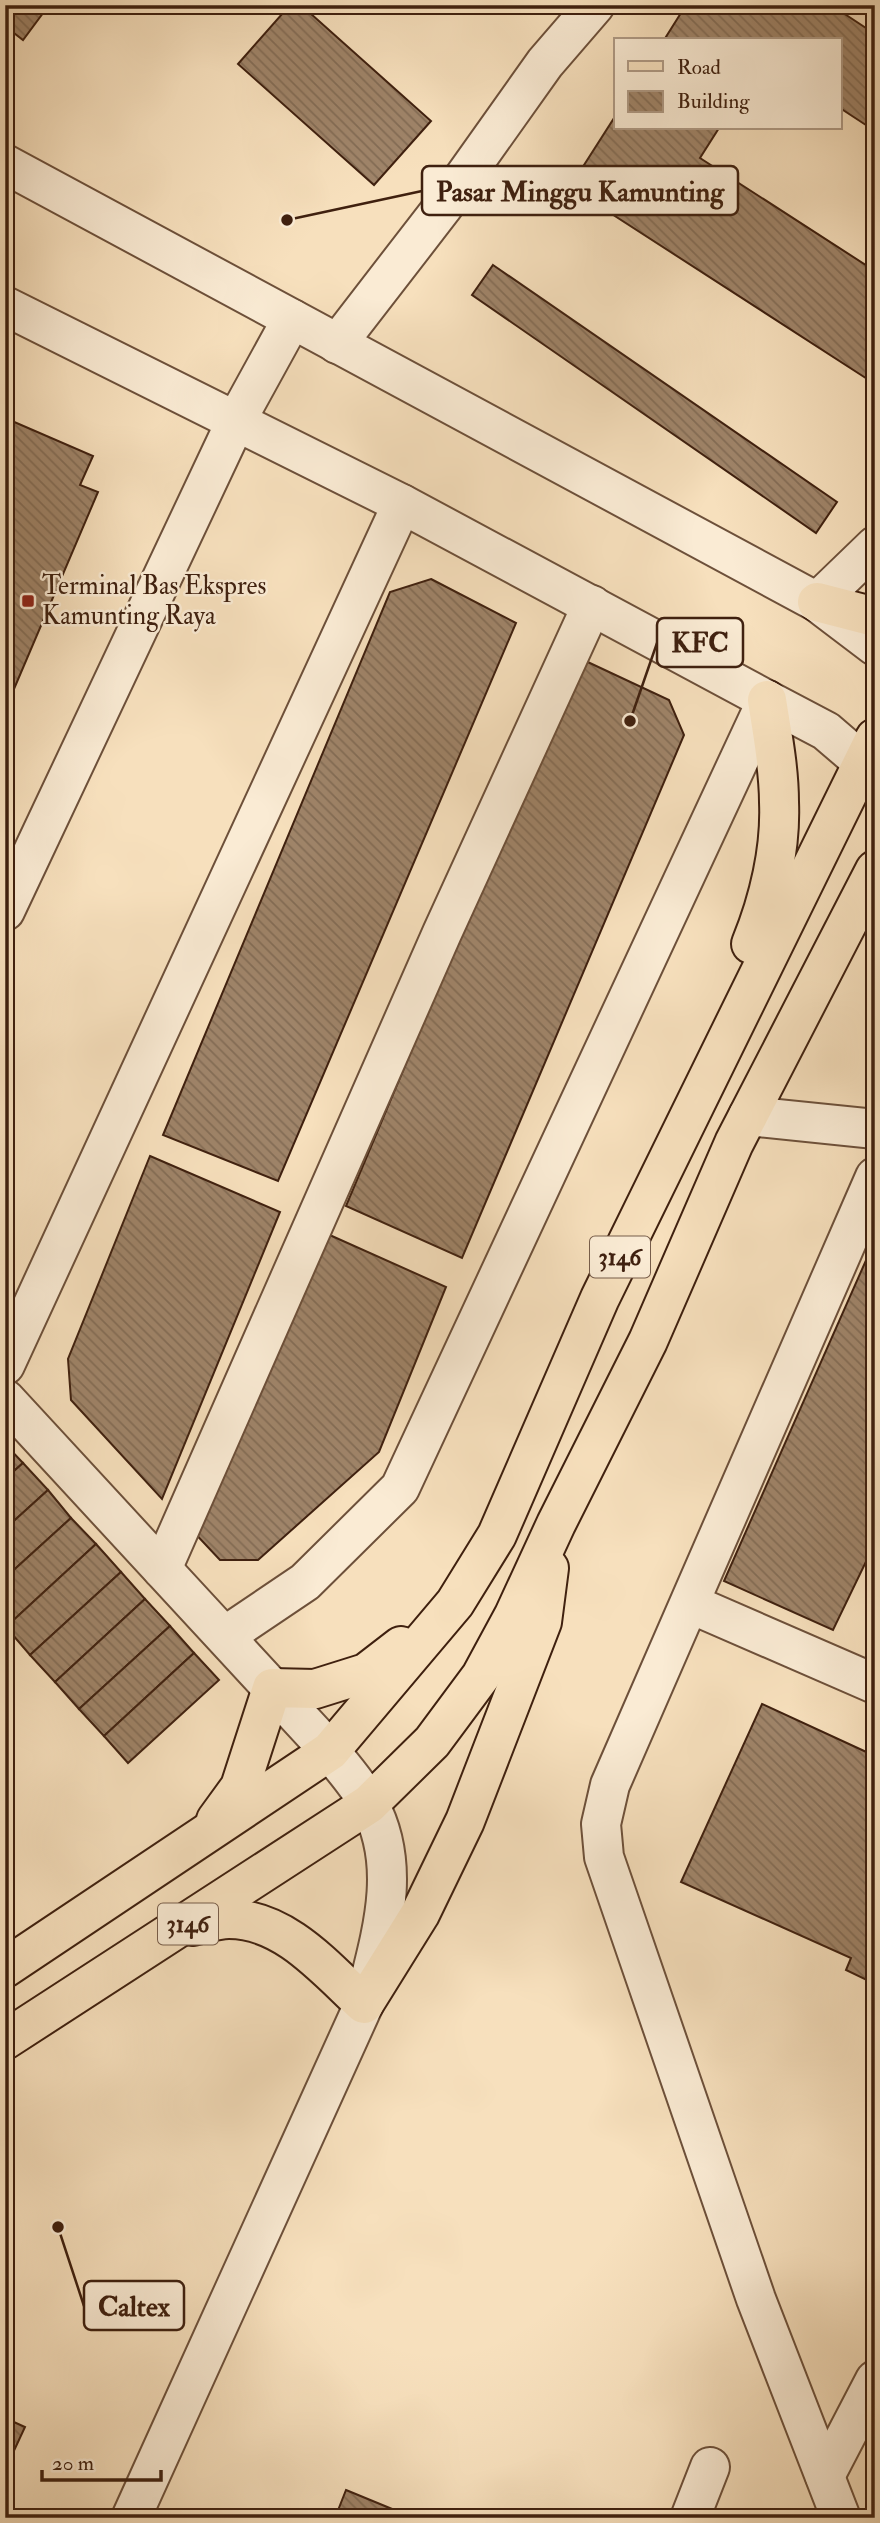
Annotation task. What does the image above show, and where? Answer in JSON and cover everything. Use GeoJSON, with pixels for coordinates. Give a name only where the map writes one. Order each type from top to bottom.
{"type":"FeatureCollection","features":[{"type":"Feature","properties":{"kind":"main road"},"geometry":{"type":"LineString","coordinates":[[817,602],[875,617]]}},
{"type":"Feature","properties":{"kind":"main road"},"geometry":{"type":"LineString","coordinates":[[662,1171],[763,914],[778,839],[779,801],[767,700]]}},
{"type":"Feature","properties":{"kind":"main road","name":"3146"},"geometry":{"type":"LineString","coordinates":[[5,1968],[330,1751],[455,1604],[498,1535],[600,1298],[870,758]]}},
{"type":"Feature","properties":{"kind":"main road","name":"3146"},"geometry":{"type":"LineString","coordinates":[[5,2040],[369,1804],[432,1742],[481,1676],[514,1615],[556,1524],[648,1341],[748,1116],[875,870]]}},
{"type":"Feature","properties":{"kind":"main road"},"geometry":{"type":"LineString","coordinates":[[183,1927],[228,1919],[262,1924],[305,1949],[364,2004],[420,1914],[465,1821],[500,1734],[541,1622],[556,1524]]}},
{"type":"Feature","properties":{"kind":"main road"},"geometry":{"type":"LineString","coordinates":[[204,1836],[240,1787],[272,1688],[315,1689],[366,1673],[455,1604]]}},
{"type":"Feature","properties":{"kind":"street"},"geometry":{"type":"LineString","coordinates":[[337,344],[442,208],[545,63],[595,5]]}},
{"type":"Feature","properties":{"kind":"street"},"geometry":{"type":"LineString","coordinates":[[5,164],[817,602],[875,646]]}},
{"type":"Feature","properties":{"kind":"street"},"geometry":{"type":"LineString","coordinates":[[5,306],[402,504],[826,731],[870,758]]}},
{"type":"Feature","properties":{"kind":"street"},"geometry":{"type":"LineString","coordinates":[[5,911],[236,421],[292,319]]}},
{"type":"Feature","properties":{"kind":"street"},"geometry":{"type":"LineString","coordinates":[[5,1365],[402,504]]}},
{"type":"Feature","properties":{"kind":"street"},"geometry":{"type":"LineString","coordinates":[[817,602],[875,546]]}},
{"type":"Feature","properties":{"kind":"street"},"geometry":{"type":"LineString","coordinates":[[162,1569],[448,920],[592,606]]}},
{"type":"Feature","properties":{"kind":"street"},"geometry":{"type":"LineString","coordinates":[[225,1636],[305,1582],[400,1488],[767,700]]}},
{"type":"Feature","properties":{"kind":"street"},"geometry":{"type":"LineString","coordinates":[[748,1116],[875,1129]]}},
{"type":"Feature","properties":{"kind":"street"},"geometry":{"type":"LineString","coordinates":[[841,2518],[752,2286],[604,1857],[601,1824],[610,1785],[875,1177]]}},
{"type":"Feature","properties":{"kind":"street"},"geometry":{"type":"LineString","coordinates":[[5,1399],[330,1751],[369,1804],[388,1869],[386,1914],[364,2004],[131,2518]]}},
{"type":"Feature","properties":{"kind":"street"},"geometry":{"type":"LineString","coordinates":[[691,1604],[875,1684]]}},
{"type":"Feature","properties":{"kind":"street"},"geometry":{"type":"LineString","coordinates":[[825,2476],[875,2380]]}},
{"type":"Feature","properties":{"kind":"street"},"geometry":{"type":"LineString","coordinates":[[690,2518],[710,2467]]}},
{"type":"Feature","properties":{"kind":"building"},"geometry":{"type":"Polygon","coordinates":[[[5,5],[49,5],[23,40],[5,26],[5,5]]]}},
{"type":"Feature","properties":{"kind":"building"},"geometry":{"type":"Polygon","coordinates":[[[290,5],[301,5],[431,121],[374,185],[238,64],[290,5]]]}},
{"type":"Feature","properties":{"kind":"building"},"geometry":{"type":"Polygon","coordinates":[[[686,5],[831,5],[875,34],[875,131],[842,109],[842,38],[665,38],[686,5]]]}},
{"type":"Feature","properties":{"kind":"building"},"geometry":{"type":"Polygon","coordinates":[[[614,118],[614,130],[718,130],[700,158],[875,271],[875,384],[570,187],[614,118]]]}},
{"type":"Feature","properties":{"kind":"building"},"geometry":{"type":"Polygon","coordinates":[[[493,265],[837,502],[816,533],[472,295],[493,265]]]}},
{"type":"Feature","properties":{"kind":"building","name":"Terminal Bas Ekspres Kamunting Raya"},"geometry":{"type":"Polygon","coordinates":[[[5,418],[93,456],[80,485],[98,492],[5,710],[5,418]]]}},
{"type":"Feature","properties":{"kind":"building"},"geometry":{"type":"Polygon","coordinates":[[[431,579],[516,623],[278,1181],[163,1135],[390,592],[431,579]]]}},
{"type":"Feature","properties":{"kind":"building"},"geometry":{"type":"Polygon","coordinates":[[[577,657],[669,700],[684,735],[462,1258],[346,1206],[577,657]]]}},
{"type":"Feature","properties":{"kind":"building"},"geometry":{"type":"Polygon","coordinates":[[[150,1156],[280,1212],[162,1499],[71,1400],[68,1359],[150,1156]]]}},
{"type":"Feature","properties":{"kind":"building"},"geometry":{"type":"Polygon","coordinates":[[[314,1228],[446,1287],[379,1452],[258,1560],[220,1560],[189,1527],[314,1228]]]}},
{"type":"Feature","properties":{"kind":"building"},"geometry":{"type":"Polygon","coordinates":[[[875,1240],[875,1543],[833,1630],[724,1581],[875,1240]]]}},
{"type":"Feature","properties":{"kind":"building"},"geometry":{"type":"Polygon","coordinates":[[[5,1444],[23,1463],[5,1479],[5,1444]]]}},
{"type":"Feature","properties":{"kind":"building"},"geometry":{"type":"Polygon","coordinates":[[[23,1463],[48,1490],[5,1529],[5,1479],[23,1463]]]}},
{"type":"Feature","properties":{"kind":"building"},"geometry":{"type":"Polygon","coordinates":[[[48,1490],[71,1518],[5,1578],[5,1529],[48,1490]]]}},
{"type":"Feature","properties":{"kind":"building"},"geometry":{"type":"Polygon","coordinates":[[[71,1518],[96,1544],[6,1627],[5,1578],[71,1518]]]}},
{"type":"Feature","properties":{"kind":"building"},"geometry":{"type":"Polygon","coordinates":[[[96,1544],[121,1572],[30,1655],[6,1627],[96,1544]]]}},
{"type":"Feature","properties":{"kind":"building"},"geometry":{"type":"Polygon","coordinates":[[[121,1572],[145,1599],[55,1682],[30,1655],[121,1572]]]}},
{"type":"Feature","properties":{"kind":"building"},"geometry":{"type":"Polygon","coordinates":[[[145,1599],[170,1626],[79,1709],[55,1682],[145,1599]]]}},
{"type":"Feature","properties":{"kind":"building"},"geometry":{"type":"Polygon","coordinates":[[[170,1626],[194,1653],[104,1736],[79,1709],[170,1626]]]}},
{"type":"Feature","properties":{"kind":"building"},"geometry":{"type":"Polygon","coordinates":[[[194,1653],[219,1680],[128,1763],[104,1736],[194,1653]]]}},
{"type":"Feature","properties":{"kind":"building"},"geometry":{"type":"Polygon","coordinates":[[[762,1704],[875,1756],[875,1984],[846,1970],[851,1958],[681,1882],[762,1704]]]}},
{"type":"Feature","properties":{"kind":"building"},"geometry":{"type":"Polygon","coordinates":[[[5,2418],[25,2427],[5,2470],[5,2418]]]}},
{"type":"Feature","properties":{"kind":"building"},"geometry":{"type":"Polygon","coordinates":[[[346,2490],[414,2518],[335,2518],[346,2490]]]}},
{"type":"Feature","properties":{"kind":"place","name":"Pasar Minggu Kamunting"},"geometry":{"type":"Point","coordinates":[287,220]}},
{"type":"Feature","properties":{"kind":"place","name":"Terminal Bas Ekspres Kamunting Raya"},"geometry":{"type":"Point","coordinates":[28,601]}},
{"type":"Feature","properties":{"kind":"place","name":"KFC"},"geometry":{"type":"Point","coordinates":[630,721]}},
{"type":"Feature","properties":{"kind":"place","name":"Caltex"},"geometry":{"type":"Point","coordinates":[58,2227]}}]}
